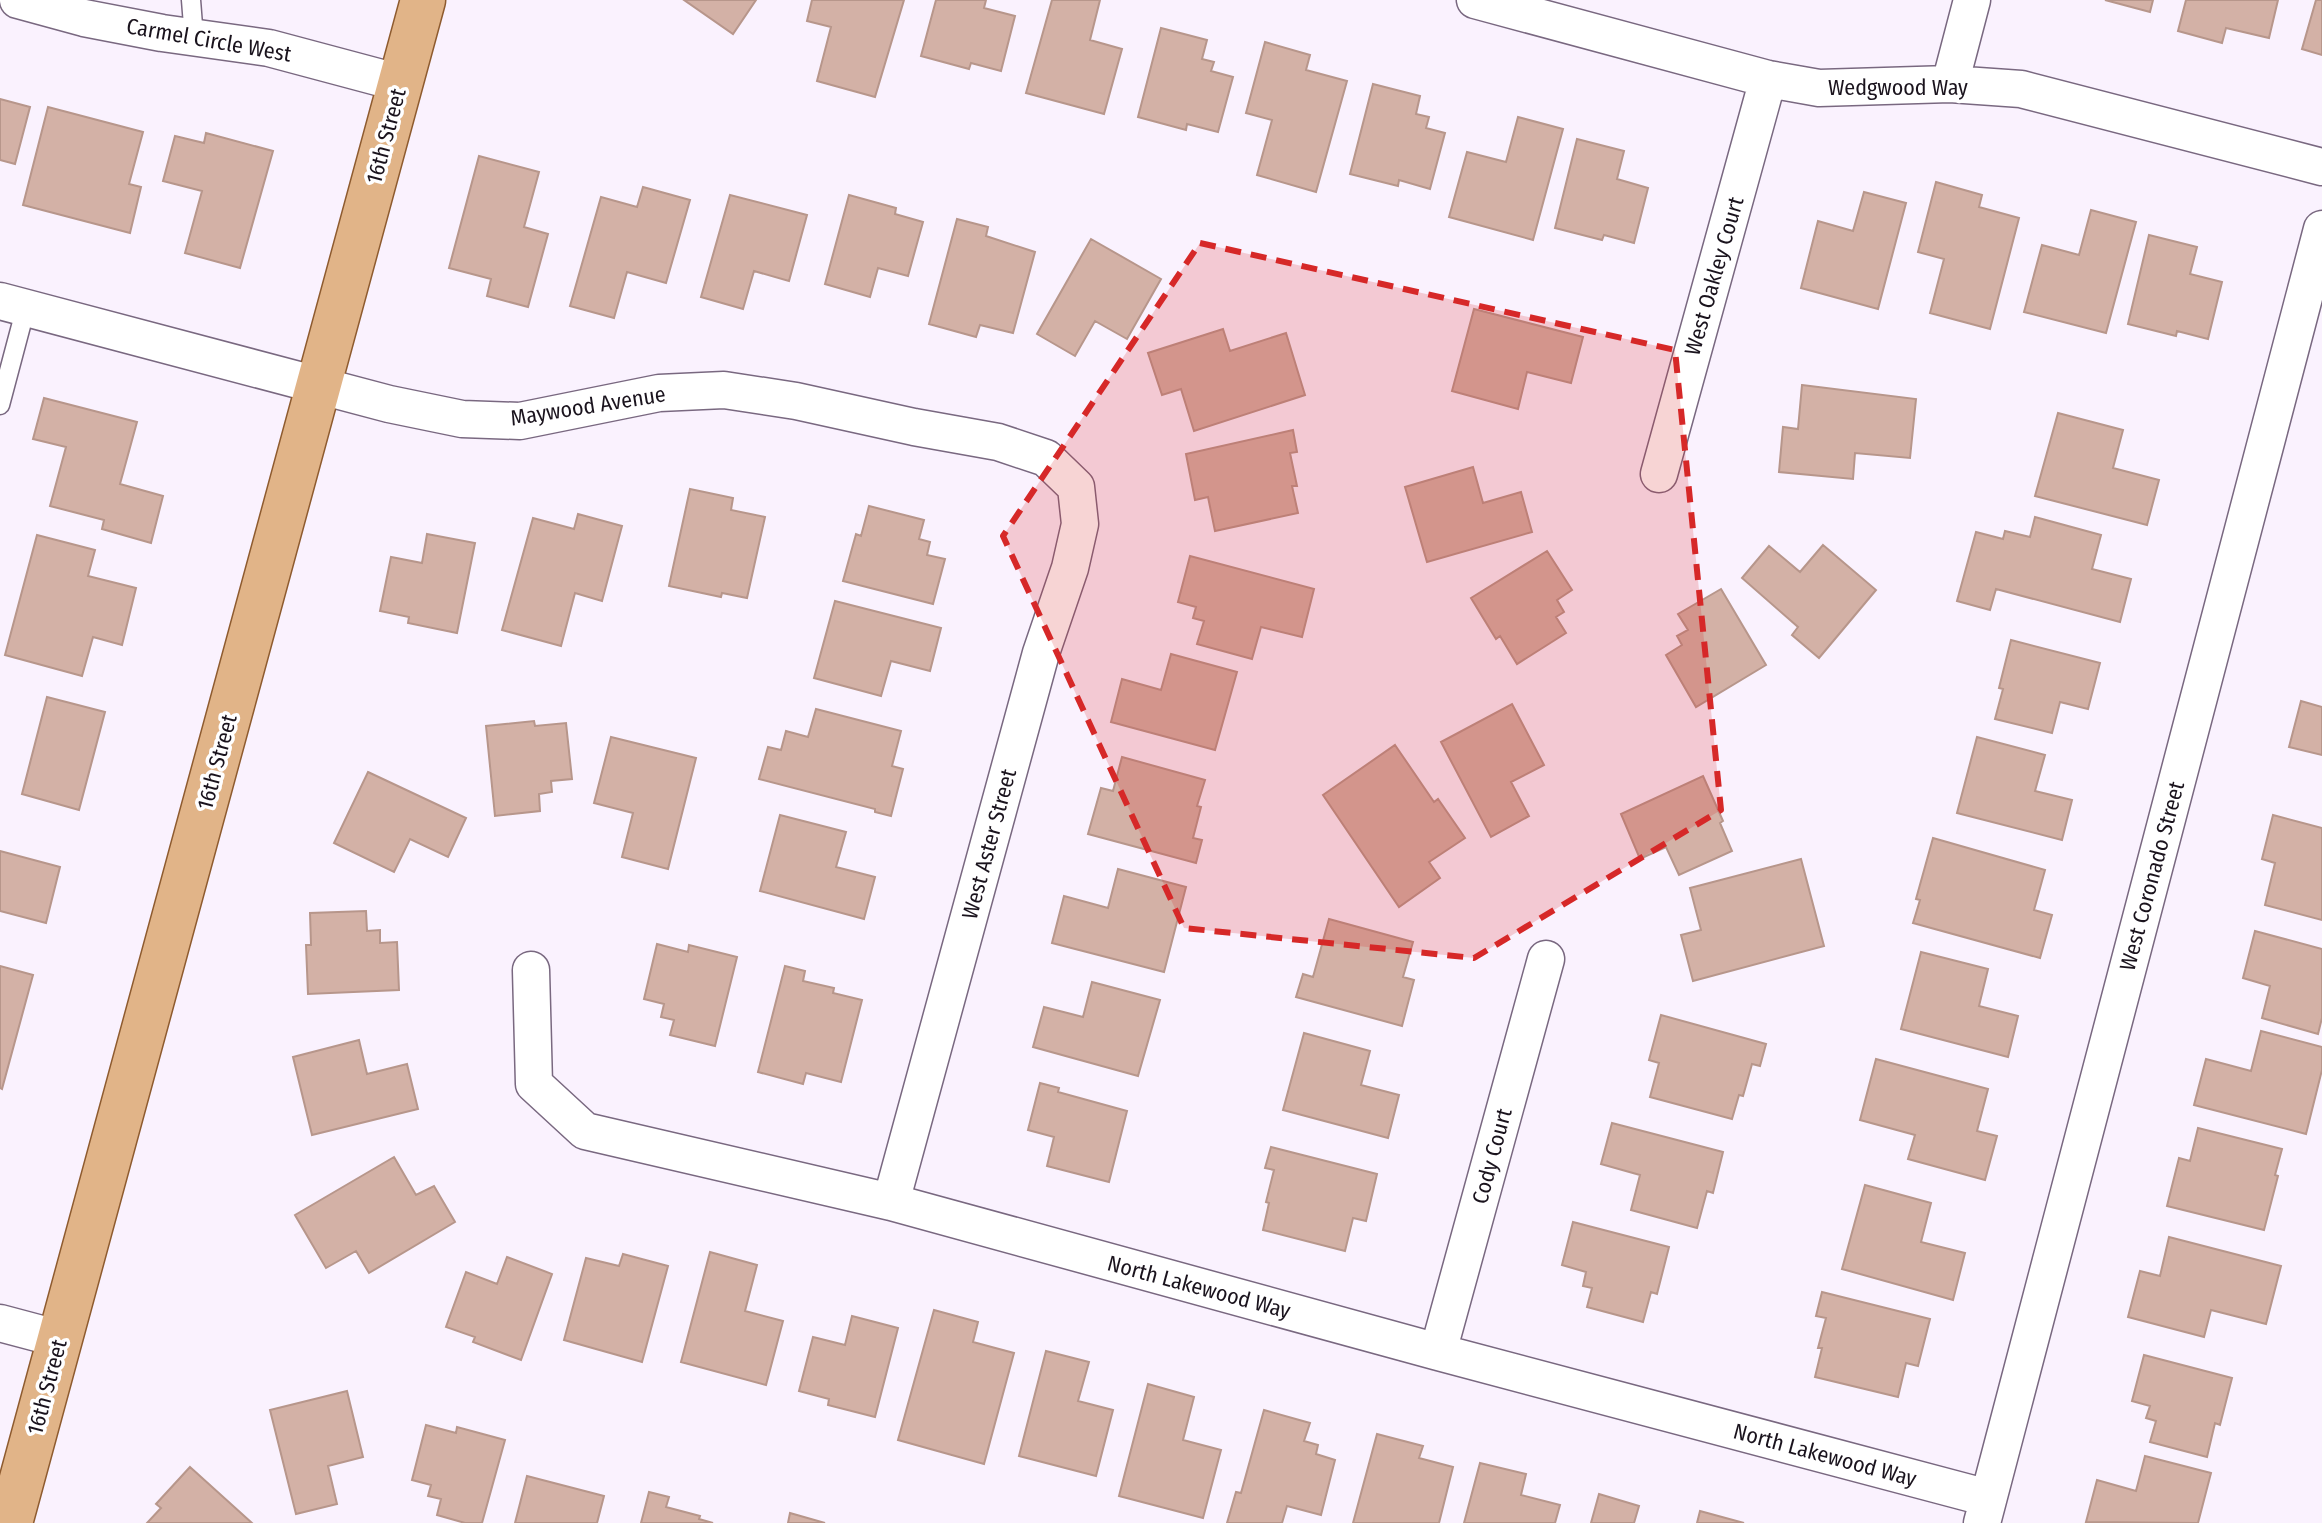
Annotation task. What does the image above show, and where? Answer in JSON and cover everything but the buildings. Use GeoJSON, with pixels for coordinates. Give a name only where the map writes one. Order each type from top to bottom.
{"type":"FeatureCollection","features":[{"type":"Feature","properties":{"kind":"main road","name":"16th Street"},"geometry":{"type":"LineString","coordinates":[[10,1523],[423,0]]}},
{"type":"Feature","properties":{"kind":"street","name":"Carmel Circle West"},"geometry":{"type":"LineString","coordinates":[[18,0],[84,18],[269,48],[400,83]]}},
{"type":"Feature","properties":{"kind":"street","name":"Wedgwood Way"},"geometry":{"type":"LineString","coordinates":[[1475,0],[1768,79],[1819,88],[1950,84],[2021,89],[2322,167]]}},
{"type":"Feature","properties":{"kind":"street"},"geometry":{"type":"LineString","coordinates":[[1950,84],[1972,0]]}},
{"type":"Feature","properties":{"kind":"street","name":"West Oakley Court"},"geometry":{"type":"LineString","coordinates":[[1659,474],[1768,79]]}},
{"type":"Feature","properties":{"kind":"street","name":"West Coronado Street"},"geometry":{"type":"LineString","coordinates":[[1985,1510],[2322,229]]}},
{"type":"Feature","properties":{"kind":"street","name":"Maywood Avenue"},"geometry":{"type":"LineString","coordinates":[[13,304],[389,404],[462,419],[520,421],[659,393],[724,390],[796,401],[998,442],[1046,458],[1076,487]]}},
{"type":"Feature","properties":{"kind":"street","name":"West Aster Street"},"geometry":{"type":"LineString","coordinates":[[891,1202],[1041,653],[1070,568],[1080,524],[1076,487]]}},
{"type":"Feature","properties":{"kind":"street","name":"Cody Court"},"geometry":{"type":"LineString","coordinates":[[1438,1352],[1546,959]]}},
{"type":"Feature","properties":{"kind":"street","name":"North Lakewood Way"},"geometry":{"type":"LineString","coordinates":[[531,970],[534,1084],[585,1131],[891,1202],[1438,1352],[1985,1510]]}},
{"type":"Feature","properties":{"kind":"street"},"geometry":{"type":"LineString","coordinates":[[0,1323],[60,1339]]}},
{"type":"Feature","properties":{"kind":"lane"},"geometry":{"type":"LineString","coordinates":[[191,0],[194,38]]}},
{"type":"Feature","properties":{"kind":"lane"},"geometry":{"type":"LineString","coordinates":[[0,405],[13,304]]}},
{"type":"Feature","properties":{"kind":"highlighted area"},"geometry":{"type":"Polygon","coordinates":[[[1200,243],[1675,350],[1721,810],[1474,958],[1184,928],[1003,536],[1200,243]]]}}]}
